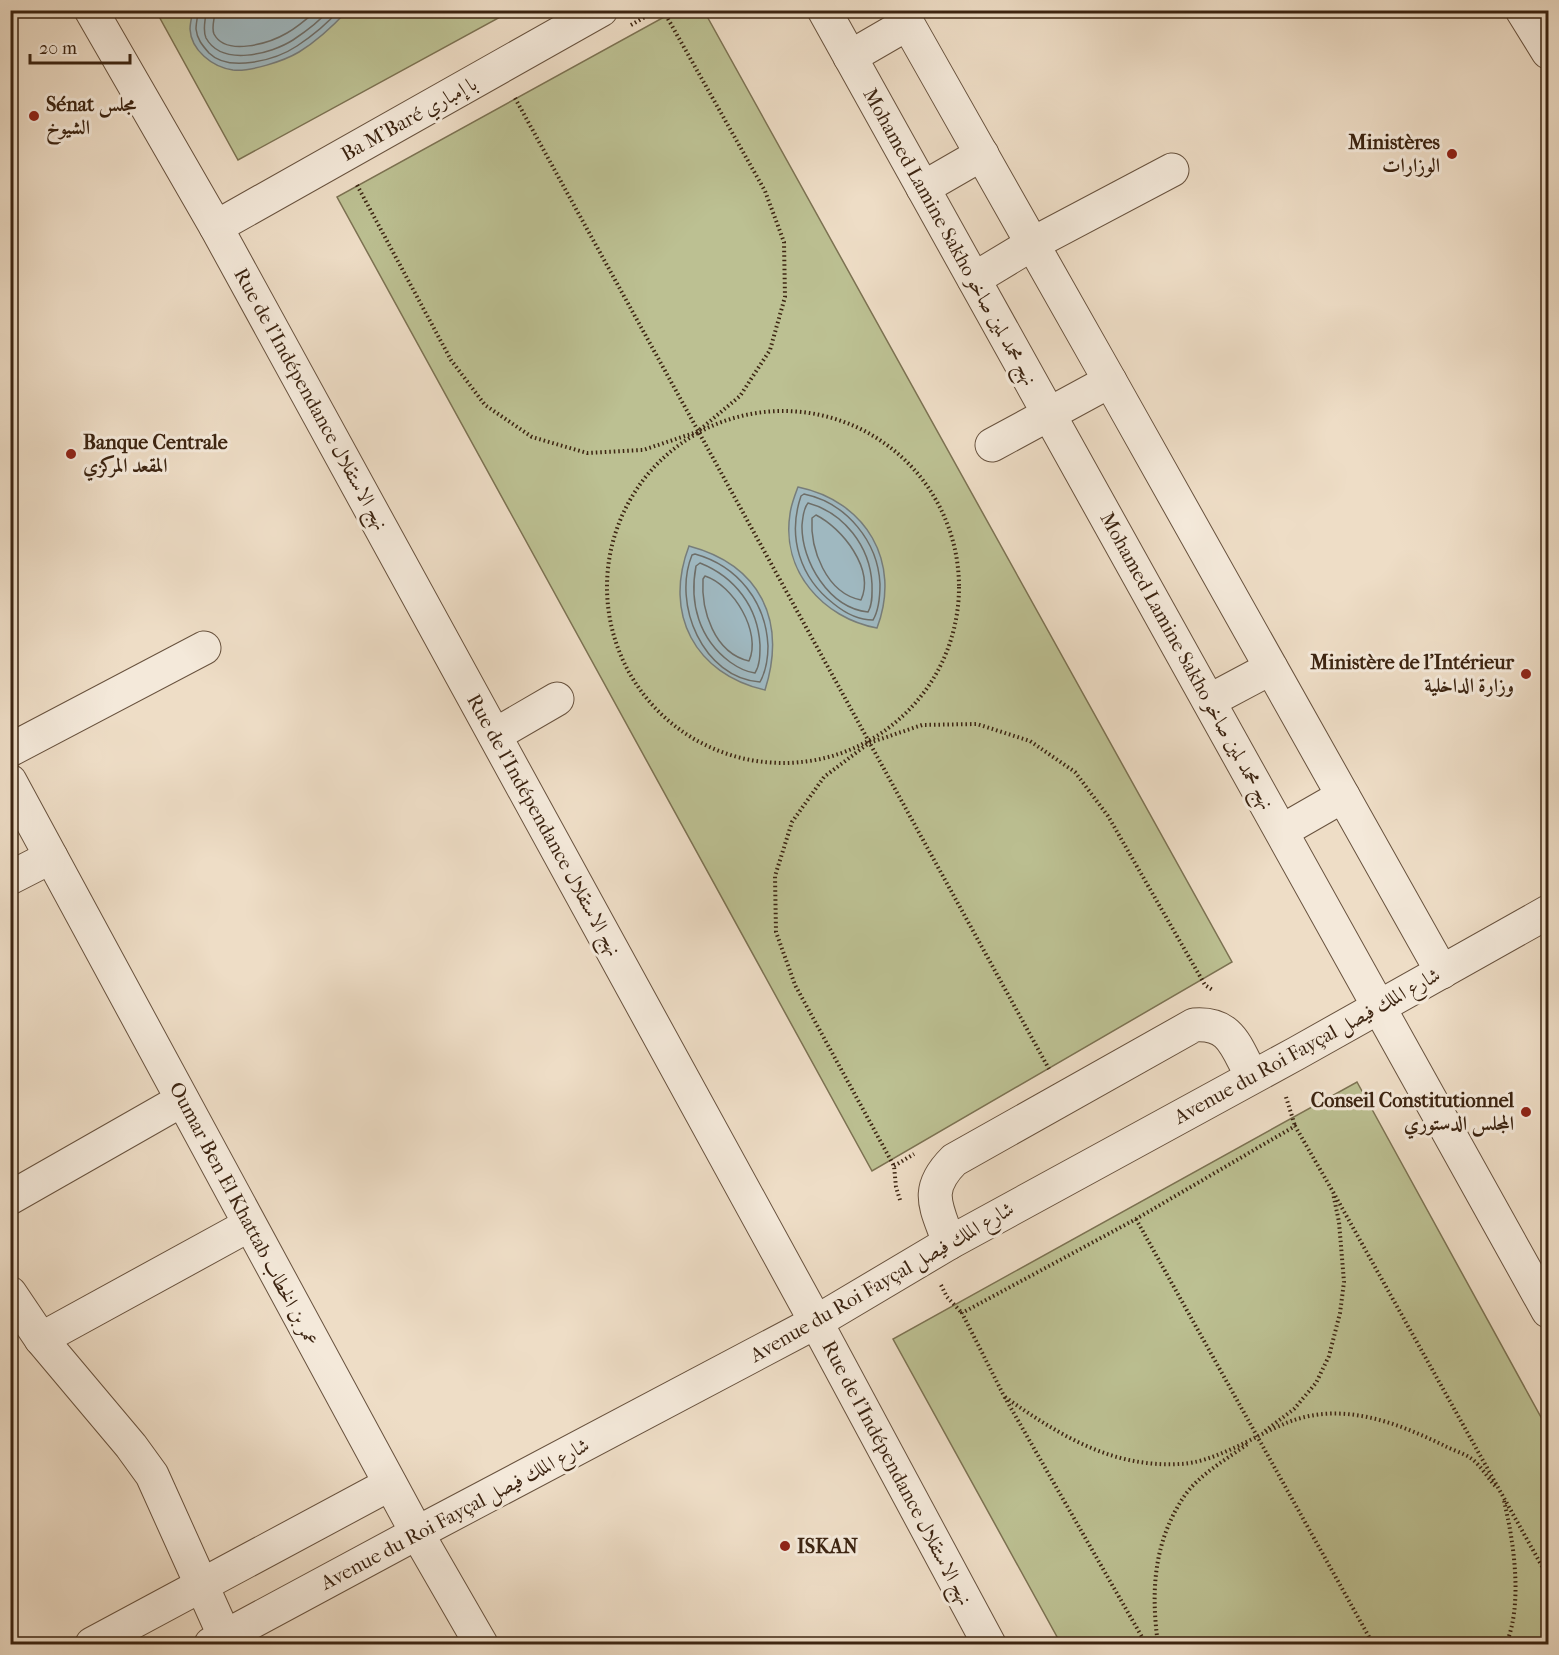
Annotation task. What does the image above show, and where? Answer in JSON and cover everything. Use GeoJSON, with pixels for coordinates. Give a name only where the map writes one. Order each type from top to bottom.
{"type":"FeatureCollection","features":[{"type":"Feature","properties":{"kind":"street","name":"Rue de l'Indépendance نهج الاستقلال"},"geometry":{"type":"LineString","coordinates":[[91,10],[216,227],[816,1322],[989,1644]]}},
{"type":"Feature","properties":{"kind":"street","name":"Ba M'Baré با إمباري"},"geometry":{"type":"LineString","coordinates":[[216,227],[601,10]]}},
{"type":"Feature","properties":{"kind":"street","name":"Mohamed Lamine Sakho نهج محمد لمين صاخو"},"geometry":{"type":"LineString","coordinates":[[824,10],[1548,1311]]}},
{"type":"Feature","properties":{"kind":"street"},"geometry":{"type":"LineString","coordinates":[[1522,10],[1548,52]]}},
{"type":"Feature","properties":{"kind":"street"},"geometry":{"type":"LineString","coordinates":[[850,57],[903,17],[1442,972]]}},
{"type":"Feature","properties":{"kind":"street"},"geometry":{"type":"LineString","coordinates":[[923,188],[982,154]]}},
{"type":"Feature","properties":{"kind":"street"},"geometry":{"type":"LineString","coordinates":[[974,279],[1032,244],[1172,170]]}},
{"type":"Feature","properties":{"kind":"street"},"geometry":{"type":"LineString","coordinates":[[992,444],[1110,381]]}},
{"type":"Feature","properties":{"kind":"street"},"geometry":{"type":"LineString","coordinates":[[10,750],[204,648]]}},
{"type":"Feature","properties":{"kind":"street"},"geometry":{"type":"LineString","coordinates":[[1209,701],[1271,668]]}},
{"type":"Feature","properties":{"kind":"street"},"geometry":{"type":"LineString","coordinates":[[495,735],[557,699]]}},
{"type":"Feature","properties":{"kind":"street","name":"Oumar Ben El Khattab عمر بن الخطاب"},"geometry":{"type":"LineString","coordinates":[[10,781],[390,1484],[481,1644]]}},
{"type":"Feature","properties":{"kind":"street"},"geometry":{"type":"LineString","coordinates":[[1282,831],[1343,796]]}},
{"type":"Feature","properties":{"kind":"street"},"geometry":{"type":"LineString","coordinates":[[10,879],[51,857]]}},
{"type":"Feature","properties":{"kind":"street","name":"Avenue du Roi Fayçal شارع الملك فيصل"},"geometry":{"type":"LineString","coordinates":[[218,1641],[816,1322],[949,1243],[1380,1007],[1548,912]]}},
{"type":"Feature","properties":{"kind":"street"},"geometry":{"type":"LineString","coordinates":[[949,1243],[935,1203],[935,1185],[954,1160],[1194,1025],[1217,1026],[1227,1032],[1252,1076]]}},
{"type":"Feature","properties":{"kind":"street"},"geometry":{"type":"LineString","coordinates":[[10,1198],[182,1100]]}},
{"type":"Feature","properties":{"kind":"street"},"geometry":{"type":"LineString","coordinates":[[41,1339],[249,1225]]}},
{"type":"Feature","properties":{"kind":"street"},"geometry":{"type":"LineString","coordinates":[[10,1293],[41,1339],[131,1446],[152,1475],[202,1587],[218,1641]]}},
{"type":"Feature","properties":{"kind":"street"},"geometry":{"type":"LineString","coordinates":[[92,1644],[202,1587],[390,1484]]}},
{"type":"Feature","properties":{"kind":"path"},"geometry":{"type":"LineString","coordinates":[[663,10],[765,191],[784,242],[785,297],[770,350],[740,396],[654,466],[622,512],[607,565],[608,620],[627,673],[660,717],[707,748],[760,763],[816,761],[922,725],[977,724],[1030,741],[1075,772],[1108,816],[1205,985]]}},
{"type":"Feature","properties":{"kind":"path"},"geometry":{"type":"LineString","coordinates":[[499,68],[1052,1075]]}},
{"type":"Feature","properties":{"kind":"path"},"geometry":{"type":"LineString","coordinates":[[354,180],[451,360],[485,405],[532,437],[587,453],[643,450],[750,413],[807,411],[860,427],[906,459],[939,504],[957,556],[958,610],[943,663],[912,708],[824,777],[792,822],[775,876],[776,932],[795,985],[894,1166]]}},
{"type":"Feature","properties":{"kind":"path"},"geometry":{"type":"LineString","coordinates":[[1146,1644],[1005,1396],[962,1313],[1136,1219],[1295,1126],[1548,1577]]}},
{"type":"Feature","properties":{"kind":"path"},"geometry":{"type":"LineString","coordinates":[[1158,1644],[1153,1594],[1157,1559],[1183,1497],[1210,1470],[1294,1409],[1316,1383],[1329,1356],[1340,1313],[1344,1282],[1339,1222],[1332,1190]]}},
{"type":"Feature","properties":{"kind":"path"},"geometry":{"type":"LineString","coordinates":[[1136,1219],[1373,1644]]}},
{"type":"Feature","properties":{"kind":"path"},"geometry":{"type":"LineString","coordinates":[[1005,1396],[1044,1425],[1075,1441],[1113,1457],[1149,1464],[1183,1465],[1208,1457],[1287,1423],[1313,1415],[1346,1412],[1415,1432],[1472,1459],[1502,1494],[1511,1529],[1514,1557],[1512,1629],[1506,1644]]}},
{"type":"Feature","properties":{"kind":"green space"},"geometry":{"type":"Polygon","coordinates":[[[156,11],[511,11],[238,160],[156,11]]]}},
{"type":"Feature","properties":{"kind":"green space"},"geometry":{"type":"Polygon","coordinates":[[[675,11],[704,11],[1232,962],[872,1171],[337,197],[675,11]]]}},
{"type":"Feature","properties":{"kind":"green space"},"geometry":{"type":"Polygon","coordinates":[[[1357,1082],[1548,1430],[1548,1644],[1061,1644],[893,1339],[1357,1082]]]}},
{"type":"Feature","properties":{"kind":"water"},"geometry":{"type":"Polygon","coordinates":[[[193,10],[347,11],[299,52],[267,65],[233,70],[210,61],[194,44],[190,29],[193,10]]]}},
{"type":"Feature","properties":{"kind":"water"},"geometry":{"type":"Polygon","coordinates":[[[798,487],[822,494],[843,506],[859,520],[872,538],[881,558],[885,580],[884,604],[877,628],[857,623],[823,603],[799,572],[792,554],[789,535],[793,500],[798,487]]]}},
{"type":"Feature","properties":{"kind":"water"},"geometry":{"type":"Polygon","coordinates":[[[689,546],[714,555],[734,567],[750,581],[762,599],[769,619],[772,641],[771,664],[765,690],[741,682],[720,670],[703,655],[691,638],[683,617],[680,595],[682,571],[689,546]]]}},
{"type":"Feature","properties":{"kind":"place","name":"Sénat مجلس الشيوخ"},"geometry":{"type":"Point","coordinates":[34,116]}},
{"type":"Feature","properties":{"kind":"place","name":"Ministères الوزارات"},"geometry":{"type":"Point","coordinates":[1452,154]}},
{"type":"Feature","properties":{"kind":"place","name":"Banque Centrale المقعد المركزي"},"geometry":{"type":"Point","coordinates":[71,454]}},
{"type":"Feature","properties":{"kind":"place","name":"Ministère de l'Intérieur وزارة الداخلية"},"geometry":{"type":"Point","coordinates":[1526,674]}},
{"type":"Feature","properties":{"kind":"place","name":"Conseil Constitutionnel المجلس الدستوري"},"geometry":{"type":"Point","coordinates":[1526,1112]}},
{"type":"Feature","properties":{"kind":"place","name":"ISKAN"},"geometry":{"type":"Point","coordinates":[785,1546]}}]}
